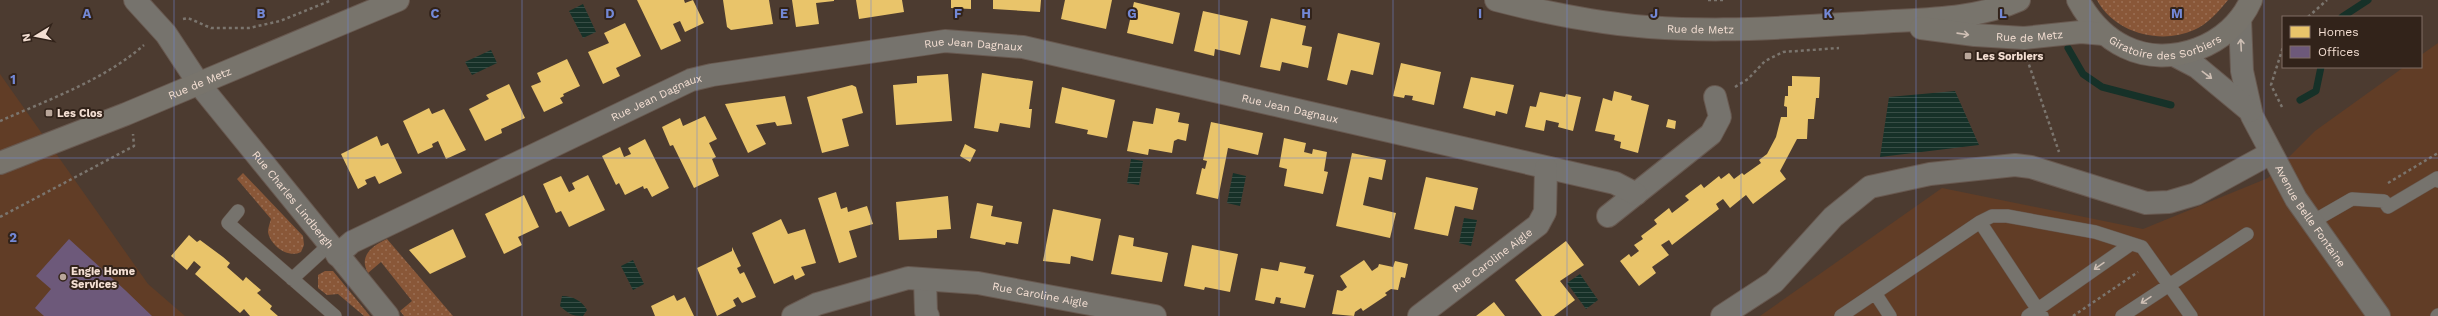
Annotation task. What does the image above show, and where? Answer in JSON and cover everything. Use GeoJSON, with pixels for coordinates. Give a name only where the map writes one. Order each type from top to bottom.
{"type":"FeatureCollection","features":[{"type":"Feature","properties":{"kind":"main road","name":"Rue de Metz"},"geometry":{"type":"LineString","coordinates":[[0,163],[126,114],[398,0]]}},
{"type":"Feature","properties":{"kind":"main road","name":"Rue de Metz"},"geometry":{"type":"LineString","coordinates":[[1496,0],[1592,21],[1656,27],[1769,29],[1964,15],[2002,8],[2019,0]]}},
{"type":"Feature","properties":{"kind":"main road","name":"Giratoire des Sorbiers"},"geometry":{"type":"LineString","coordinates":[[2078,0],[2087,16],[2104,34],[2125,47],[2149,54],[2174,55],[2199,49],[2222,37],[2240,19],[2251,0]]}},
{"type":"Feature","properties":{"kind":"main road","name":"Rue de Metz"},"geometry":{"type":"LineString","coordinates":[[1883,22],[1975,35],[2024,38],[2080,32],[2104,34]]}},
{"type":"Feature","properties":{"kind":"street","name":"Rue Charles Lindbergh"},"geometry":{"type":"LineString","coordinates":[[135,0],[166,34],[199,84],[388,316]]}},
{"type":"Feature","properties":{"kind":"street","name":"Avenue Belle Fontaine"},"geometry":{"type":"LineString","coordinates":[[2240,19],[2242,71],[2250,112],[2296,199],[2378,316]]}},
{"type":"Feature","properties":{"kind":"street","name":"Rue Jean Dagnaux"},"geometry":{"type":"LineString","coordinates":[[333,250],[691,80],[712,75],[945,41],[1023,47],[1615,183],[1636,194]]}},
{"type":"Feature","properties":{"kind":"street","name":"Avenue Belle Fontaine"},"geometry":{"type":"LineString","coordinates":[[2174,55],[2197,67],[2250,112]]}},
{"type":"Feature","properties":{"kind":"street"},"geometry":{"type":"LineString","coordinates":[[1608,216],[1711,134],[1720,117],[1715,97]]}},
{"type":"Feature","properties":{"kind":"street"},"geometry":{"type":"LineString","coordinates":[[1722,316],[1774,282],[1833,217],[1870,187],[1930,174],[2015,165],[2031,167],[2146,203],[2170,202],[2196,194],[2271,153]]}},
{"type":"Feature","properties":{"kind":"street","name":"Rue Caroline Aigle"},"geometry":{"type":"LineString","coordinates":[[1419,316],[1538,225],[1545,212],[1546,168]]}},
{"type":"Feature","properties":{"kind":"street","name":"Rue Caroline Aigle"},"geometry":{"type":"LineString","coordinates":[[793,316],[817,304],[908,278],[978,283],[1155,316]]}},
{"type":"Feature","properties":{"kind":"street"},"geometry":{"type":"LineString","coordinates":[[925,280],[926,312],[928,316]]}},
{"type":"Feature","properties":{"kind":"lane"},"geometry":{"type":"LineString","coordinates":[[2312,222],[2352,199],[2384,201],[2388,207],[2437,178],[2438,181]]}},
{"type":"Feature","properties":{"kind":"lane"},"geometry":{"type":"LineString","coordinates":[[238,211],[228,223],[335,316]]}},
{"type":"Feature","properties":{"kind":"lane"},"geometry":{"type":"LineString","coordinates":[[1841,316],[1980,222],[1992,216],[2007,216],[2095,232],[2142,247],[2154,261],[2192,316]]}},
{"type":"Feature","properties":{"kind":"lane"},"geometry":{"type":"LineString","coordinates":[[1980,222],[2036,314],[2131,244]]}},
{"type":"Feature","properties":{"kind":"lane"},"geometry":{"type":"LineString","coordinates":[[2122,316],[2247,234]]}},
{"type":"Feature","properties":{"kind":"lane"},"geometry":{"type":"LineString","coordinates":[[292,279],[333,250]]}},
{"type":"Feature","properties":{"kind":"lane"},"geometry":{"type":"LineString","coordinates":[[1875,293],[1890,316]]}},
{"type":"Feature","properties":{"kind":"path"},"geometry":{"type":"LineString","coordinates":[[176,20],[188,18],[211,28],[249,28],[280,21],[332,0]]}},
{"type":"Feature","properties":{"kind":"path"},"geometry":{"type":"LineString","coordinates":[[1708,0],[1723,0]]}},
{"type":"Feature","properties":{"kind":"path"},"geometry":{"type":"LineString","coordinates":[[2309,16],[2327,0]]}},
{"type":"Feature","properties":{"kind":"path"},"geometry":{"type":"LineString","coordinates":[[0,121],[83,84],[134,54],[144,45]]}},
{"type":"Feature","properties":{"kind":"path"},"geometry":{"type":"LineString","coordinates":[[1715,97],[1748,79],[1764,61],[1783,52],[1834,49],[1846,46]]}},
{"type":"Feature","properties":{"kind":"path"},"geometry":{"type":"LineString","coordinates":[[2282,50],[2271,85],[2282,107]]}},
{"type":"Feature","properties":{"kind":"path"},"geometry":{"type":"LineString","coordinates":[[2026,58],[2068,179]]}},
{"type":"Feature","properties":{"kind":"path"},"geometry":{"type":"LineString","coordinates":[[0,217],[134,146],[135,138],[126,114]]}},
{"type":"Feature","properties":{"kind":"path"},"geometry":{"type":"LineString","coordinates":[[2387,184],[2438,153]]}},
{"type":"Feature","properties":{"kind":"path"},"geometry":{"type":"LineString","coordinates":[[2072,316],[2154,261]]}},
{"type":"Feature","properties":{"kind":"shaded area"},"geometry":{"type":"Polygon","coordinates":[[[2097,0],[2228,0],[2212,17],[2194,30],[2181,34],[2153,36],[2126,28],[2115,21],[2097,0]]]}},
{"type":"Feature","properties":{"kind":"shaded area"},"geometry":{"type":"Polygon","coordinates":[[[583,4],[596,32],[583,38],[569,11],[583,4]]]}},
{"type":"Feature","properties":{"kind":"shaded area"},"geometry":{"type":"Polygon","coordinates":[[[2438,43],[2438,316],[1760,316],[1942,188],[2143,229],[2268,178],[2315,131],[2403,68],[2422,68],[2422,54],[2438,43]]]}},
{"type":"Feature","properties":{"kind":"shaded area"},"geometry":{"type":"Polygon","coordinates":[[[491,50],[497,63],[472,75],[465,62],[491,50]]]}},
{"type":"Feature","properties":{"kind":"shaded area"},"geometry":{"type":"Polygon","coordinates":[[[0,74],[148,284],[185,316],[0,316],[0,74]]]}},
{"type":"Feature","properties":{"kind":"shaded area"},"geometry":{"type":"Polygon","coordinates":[[[1955,91],[1979,145],[1880,157],[1889,97],[1955,91]]]}},
{"type":"Feature","properties":{"kind":"shaded area"},"geometry":{"type":"Polygon","coordinates":[[[1131,159],[1143,161],[1139,185],[1127,183],[1131,159]]]}},
{"type":"Feature","properties":{"kind":"shaded area"},"geometry":{"type":"Polygon","coordinates":[[[243,173],[303,236],[304,245],[301,252],[291,254],[285,252],[280,250],[272,242],[268,232],[271,219],[237,179],[243,173]]]}},
{"type":"Feature","properties":{"kind":"shaded area"},"geometry":{"type":"Polygon","coordinates":[[[1233,173],[1246,176],[1240,206],[1227,203],[1233,173]]]}},
{"type":"Feature","properties":{"kind":"shaded area"},"geometry":{"type":"Polygon","coordinates":[[[1464,218],[1477,220],[1471,246],[1459,243],[1464,218]]]}},
{"type":"Feature","properties":{"kind":"shaded area"},"geometry":{"type":"Polygon","coordinates":[[[387,239],[453,316],[404,316],[400,311],[412,301],[381,262],[368,273],[365,267],[368,252],[377,244],[387,239]]]}},
{"type":"Feature","properties":{"kind":"shaded area"},"geometry":{"type":"Polygon","coordinates":[[[633,260],[644,284],[633,290],[621,266],[633,260]]]}},
{"type":"Feature","properties":{"kind":"shaded area"},"geometry":{"type":"Polygon","coordinates":[[[325,271],[333,271],[370,316],[364,316],[338,294],[327,295],[318,288],[318,275],[325,271]]]}},
{"type":"Feature","properties":{"kind":"shaded area"},"geometry":{"type":"Polygon","coordinates":[[[1580,274],[1598,300],[1586,309],[1567,283],[1580,274]]]}},
{"type":"Feature","properties":{"kind":"shaded area"},"geometry":{"type":"Polygon","coordinates":[[[562,296],[573,298],[583,304],[587,310],[583,316],[570,314],[565,311],[560,306],[562,296]]]}},
{"type":"Feature","properties":{"kind":"building: Homes"},"geometry":{"type":"Polygon","coordinates":[[[637,0],[684,0],[685,3],[693,0],[704,23],[685,32],[680,21],[673,24],[681,41],[661,50],[637,0]]]}},
{"type":"Feature","properties":{"kind":"building: Homes"},"geometry":{"type":"Polygon","coordinates":[[[723,0],[769,0],[773,24],[731,30],[727,27],[723,0]]]}},
{"type":"Feature","properties":{"kind":"building: Homes"},"geometry":{"type":"Polygon","coordinates":[[[792,0],[834,1],[816,3],[819,24],[796,27],[792,0]]]}},
{"type":"Feature","properties":{"kind":"building: Homes"},"geometry":{"type":"Polygon","coordinates":[[[856,0],[902,0],[904,12],[859,19],[856,0]]]}},
{"type":"Feature","properties":{"kind":"building: Homes"},"geometry":{"type":"Polygon","coordinates":[[[951,0],[971,0],[971,9],[951,8],[951,0]]]}},
{"type":"Feature","properties":{"kind":"building: Homes"},"geometry":{"type":"Polygon","coordinates":[[[993,0],[1041,0],[1040,12],[993,9],[993,0]]]}},
{"type":"Feature","properties":{"kind":"building: Homes"},"geometry":{"type":"Polygon","coordinates":[[[1065,0],[1112,0],[1106,29],[1061,19],[1065,0]]]}},
{"type":"Feature","properties":{"kind":"building: Homes"},"geometry":{"type":"Polygon","coordinates":[[[1134,2],[1180,13],[1173,44],[1127,33],[1134,2]]]}},
{"type":"Feature","properties":{"kind":"building: Homes"},"geometry":{"type":"Polygon","coordinates":[[[1203,11],[1248,21],[1240,55],[1215,49],[1214,56],[1194,51],[1203,11]]]}},
{"type":"Feature","properties":{"kind":"building: Homes"},"geometry":{"type":"Polygon","coordinates":[[[1271,18],[1306,26],[1302,45],[1312,47],[1308,68],[1282,62],[1280,71],[1260,67],[1271,18]]]}},
{"type":"Feature","properties":{"kind":"building: Homes"},"geometry":{"type":"Polygon","coordinates":[[[625,23],[641,56],[616,68],[620,76],[603,84],[588,52],[609,43],[604,33],[625,23]]]}},
{"type":"Feature","properties":{"kind":"building: Homes"},"geometry":{"type":"Polygon","coordinates":[[[1338,33],[1380,43],[1373,75],[1351,70],[1347,85],[1327,80],[1338,33]]]}},
{"type":"Feature","properties":{"kind":"building: Homes"},"geometry":{"type":"Polygon","coordinates":[[[567,59],[580,86],[563,94],[564,96],[560,98],[563,103],[544,112],[531,86],[541,82],[537,73],[567,59]]]}},
{"type":"Feature","properties":{"kind":"building: Homes"},"geometry":{"type":"Polygon","coordinates":[[[1401,63],[1441,72],[1434,105],[1412,100],[1413,96],[1405,95],[1404,98],[1393,96],[1401,63]]]}},
{"type":"Feature","properties":{"kind":"building: Homes"},"geometry":{"type":"Polygon","coordinates":[[[982,73],[1033,81],[1029,109],[1032,109],[1030,128],[1000,123],[998,132],[974,128],[982,73]]]}},
{"type":"Feature","properties":{"kind":"building: Homes"},"geometry":{"type":"Polygon","coordinates":[[[948,74],[952,121],[896,125],[893,85],[917,83],[917,76],[948,74]]]}},
{"type":"Feature","properties":{"kind":"building: Homes"},"geometry":{"type":"Polygon","coordinates":[[[1792,76],[1820,77],[1819,98],[1816,98],[1814,119],[1808,119],[1807,139],[1797,139],[1780,171],[1786,179],[1753,204],[1746,195],[1730,208],[1723,199],[1716,204],[1719,209],[1672,245],[1669,240],[1661,245],[1669,255],[1652,267],[1656,273],[1639,286],[1620,261],[1629,254],[1631,257],[1639,251],[1634,245],[1643,239],[1641,236],[1657,224],[1654,220],[1669,208],[1672,213],[1689,200],[1685,196],[1701,184],[1704,188],[1719,176],[1721,179],[1729,173],[1734,179],[1742,173],[1744,175],[1761,163],[1759,160],[1767,154],[1776,137],[1781,117],[1787,117],[1787,107],[1784,106],[1785,96],[1788,96],[1788,86],[1792,86],[1792,76]]]}},
{"type":"Feature","properties":{"kind":"building: Homes"},"geometry":{"type":"Polygon","coordinates":[[[1471,77],[1514,85],[1507,114],[1496,111],[1495,116],[1463,108],[1471,77]]]}},
{"type":"Feature","properties":{"kind":"building: Homes"},"geometry":{"type":"Polygon","coordinates":[[[509,84],[525,118],[501,129],[502,133],[485,141],[469,109],[489,99],[486,95],[509,84]]]}},
{"type":"Feature","properties":{"kind":"building: Homes"},"geometry":{"type":"Polygon","coordinates":[[[852,85],[856,87],[863,113],[842,119],[849,146],[822,153],[807,97],[852,85]]]}},
{"type":"Feature","properties":{"kind":"building: Homes"},"geometry":{"type":"Polygon","coordinates":[[[1062,87],[1115,100],[1107,138],[1087,134],[1088,130],[1055,123],[1062,87]]]}},
{"type":"Feature","properties":{"kind":"building: Homes"},"geometry":{"type":"Polygon","coordinates":[[[1614,91],[1632,96],[1631,100],[1649,105],[1638,153],[1620,148],[1621,142],[1614,140],[1615,135],[1595,131],[1603,98],[1612,101],[1614,91]]]}},
{"type":"Feature","properties":{"kind":"building: Homes"},"geometry":{"type":"Polygon","coordinates":[[[1540,92],[1565,97],[1566,94],[1581,97],[1573,131],[1558,127],[1559,123],[1546,120],[1544,131],[1525,127],[1530,106],[1536,107],[1540,92]]]}},
{"type":"Feature","properties":{"kind":"building: Homes"},"geometry":{"type":"Polygon","coordinates":[[[785,96],[792,124],[777,126],[775,122],[756,125],[766,144],[748,153],[725,104],[785,96]]]}},
{"type":"Feature","properties":{"kind":"building: Homes"},"geometry":{"type":"Polygon","coordinates":[[[429,108],[432,114],[444,109],[466,150],[446,159],[438,141],[432,144],[433,147],[418,154],[403,121],[429,108]]]}},
{"type":"Feature","properties":{"kind":"building: Homes"},"geometry":{"type":"Polygon","coordinates":[[[1156,108],[1180,113],[1178,122],[1189,124],[1186,141],[1178,139],[1174,141],[1172,153],[1149,149],[1148,155],[1127,151],[1133,121],[1153,124],[1156,108]]]}},
{"type":"Feature","properties":{"kind":"building: Homes"},"geometry":{"type":"Polygon","coordinates":[[[705,116],[717,139],[709,143],[716,157],[712,159],[719,176],[694,188],[673,145],[670,146],[662,127],[680,118],[683,126],[705,116]]]}},
{"type":"Feature","properties":{"kind":"building: Homes"},"geometry":{"type":"Polygon","coordinates":[[[1668,119],[1676,121],[1675,129],[1666,127],[1668,119]]]}},
{"type":"Feature","properties":{"kind":"building: Homes"},"geometry":{"type":"Polygon","coordinates":[[[1211,122],[1263,133],[1258,155],[1228,148],[1218,199],[1196,194],[1202,168],[1205,169],[1207,161],[1203,160],[1211,122]]]}},
{"type":"Feature","properties":{"kind":"building: Homes"},"geometry":{"type":"Polygon","coordinates":[[[377,136],[381,146],[388,143],[402,173],[379,184],[375,176],[365,180],[367,184],[358,189],[341,154],[377,136]]]}},
{"type":"Feature","properties":{"kind":"building: Homes"},"geometry":{"type":"Polygon","coordinates":[[[1284,138],[1306,143],[1304,152],[1312,154],[1313,149],[1327,152],[1324,171],[1328,172],[1323,194],[1284,186],[1287,169],[1279,167],[1284,138]]]}},
{"type":"Feature","properties":{"kind":"building: Homes"},"geometry":{"type":"Polygon","coordinates":[[[645,139],[669,188],[652,197],[647,188],[644,189],[643,186],[625,195],[619,183],[616,185],[602,156],[620,147],[624,157],[631,154],[628,148],[645,139]]]}},
{"type":"Feature","properties":{"kind":"building: Homes"},"geometry":{"type":"Polygon","coordinates":[[[965,144],[976,150],[970,162],[960,156],[965,144]]]}},
{"type":"Feature","properties":{"kind":"building: Homes"},"geometry":{"type":"Polygon","coordinates":[[[1352,153],[1386,160],[1382,180],[1369,177],[1363,205],[1396,213],[1390,238],[1336,226],[1352,153]]]}},
{"type":"Feature","properties":{"kind":"building: Homes"},"geometry":{"type":"Polygon","coordinates":[[[588,175],[605,210],[569,227],[561,211],[556,213],[543,184],[561,176],[569,192],[575,189],[572,183],[588,175]]]}},
{"type":"Feature","properties":{"kind":"building: Homes"},"geometry":{"type":"Polygon","coordinates":[[[1426,177],[1478,188],[1473,210],[1455,206],[1448,236],[1414,229],[1426,177]]]}},
{"type":"Feature","properties":{"kind":"building: Homes"},"geometry":{"type":"Polygon","coordinates":[[[836,192],[841,209],[847,207],[848,212],[867,206],[873,224],[849,231],[857,257],[839,263],[818,198],[836,192]]]}},
{"type":"Feature","properties":{"kind":"building: Homes"},"geometry":{"type":"Polygon","coordinates":[[[524,195],[539,227],[518,237],[522,245],[504,254],[485,214],[524,195]]]}},
{"type":"Feature","properties":{"kind":"building: Homes"},"geometry":{"type":"Polygon","coordinates":[[[948,196],[951,229],[937,230],[937,238],[899,240],[896,202],[948,196]]]}},
{"type":"Feature","properties":{"kind":"building: Homes"},"geometry":{"type":"Polygon","coordinates":[[[977,203],[993,206],[991,216],[1022,222],[1018,244],[1006,242],[1005,245],[970,238],[977,203]]]}},
{"type":"Feature","properties":{"kind":"building: Homes"},"geometry":{"type":"Polygon","coordinates":[[[1053,209],[1101,219],[1093,261],[1071,256],[1070,264],[1043,261],[1053,209]]]}},
{"type":"Feature","properties":{"kind":"building: Homes"},"geometry":{"type":"Polygon","coordinates":[[[781,219],[788,234],[805,229],[816,263],[801,267],[805,275],[795,280],[793,275],[774,284],[752,233],[781,219]]]}},
{"type":"Feature","properties":{"kind":"building: Homes"},"geometry":{"type":"Polygon","coordinates":[[[453,229],[466,257],[430,274],[409,250],[453,229]]]}},
{"type":"Feature","properties":{"kind":"building: Homes"},"geometry":{"type":"Polygon","coordinates":[[[189,235],[197,242],[200,240],[223,257],[230,263],[227,267],[243,281],[246,277],[261,290],[257,293],[272,306],[270,309],[278,316],[250,316],[244,309],[240,313],[195,274],[201,267],[194,261],[187,270],[171,256],[189,235]]]}},
{"type":"Feature","properties":{"kind":"building: Homes"},"geometry":{"type":"Polygon","coordinates":[[[1119,235],[1134,238],[1133,246],[1168,253],[1162,282],[1111,274],[1119,235]]]}},
{"type":"Feature","properties":{"kind":"building: Homes"},"geometry":{"type":"Polygon","coordinates":[[[1566,241],[1584,265],[1560,281],[1575,300],[1554,316],[1542,316],[1515,280],[1566,241]]]}},
{"type":"Feature","properties":{"kind":"building: Homes"},"geometry":{"type":"Polygon","coordinates":[[[1192,245],[1238,254],[1230,292],[1205,287],[1204,290],[1184,286],[1192,245]]]}},
{"type":"Feature","properties":{"kind":"building: Homes"},"geometry":{"type":"Polygon","coordinates":[[[732,247],[741,266],[737,268],[740,274],[744,272],[756,297],[742,303],[738,297],[733,300],[736,306],[717,316],[697,268],[732,251],[732,247]]]}},
{"type":"Feature","properties":{"kind":"building: Homes"},"geometry":{"type":"Polygon","coordinates":[[[1364,260],[1372,271],[1378,267],[1379,264],[1393,267],[1395,261],[1408,264],[1405,278],[1401,277],[1398,290],[1391,289],[1385,293],[1387,295],[1363,311],[1361,308],[1355,312],[1354,316],[1332,314],[1337,290],[1342,291],[1347,287],[1340,276],[1364,260]]]}},
{"type":"Feature","properties":{"kind":"building: Homes"},"geometry":{"type":"Polygon","coordinates":[[[1280,262],[1306,267],[1304,273],[1314,275],[1305,308],[1280,303],[1281,298],[1276,297],[1274,304],[1255,300],[1261,268],[1278,271],[1280,262]]]}},
{"type":"Feature","properties":{"kind":"building: Homes"},"geometry":{"type":"Polygon","coordinates":[[[674,295],[677,301],[685,297],[694,316],[655,316],[651,306],[674,295]]]}},
{"type":"Feature","properties":{"kind":"building: Homes"},"geometry":{"type":"Polygon","coordinates":[[[1494,302],[1505,316],[1476,316],[1494,302]]]}},
{"type":"Feature","properties":{"kind":"building: Offices"},"geometry":{"type":"Polygon","coordinates":[[[69,239],[152,316],[44,316],[35,308],[51,289],[36,276],[69,239]]]}},
{"type":"Feature","properties":{"kind":"waterway"},"geometry":{"type":"LineString","coordinates":[[2344,16],[2368,0]]}},
{"type":"Feature","properties":{"kind":"waterway"},"geometry":{"type":"LineString","coordinates":[[2068,48],[2083,74],[2102,87],[2171,105]]}},
{"type":"Feature","properties":{"kind":"waterway"},"geometry":{"type":"LineString","coordinates":[[2300,100],[2316,91],[2321,68]]}},
{"type":"Feature","properties":{"kind":"place","name":"Les Sorbiers"},"geometry":{"type":"Point","coordinates":[1968,56]}},
{"type":"Feature","properties":{"kind":"place","name":"Les Clos"},"geometry":{"type":"Point","coordinates":[49,113]}},
{"type":"Feature","properties":{"kind":"place","name":"Engie Home Services"},"geometry":{"type":"Point","coordinates":[63,277]}}]}
